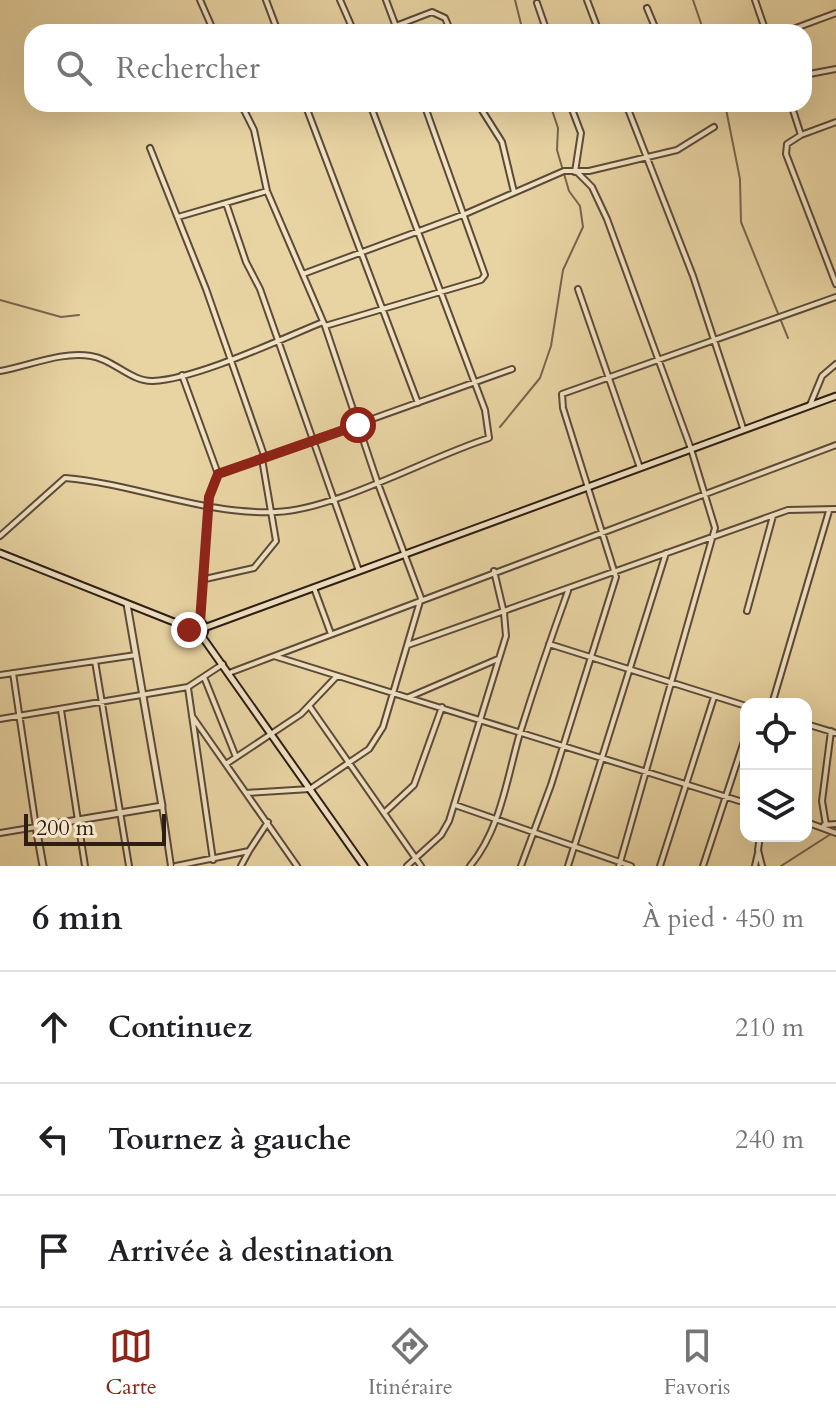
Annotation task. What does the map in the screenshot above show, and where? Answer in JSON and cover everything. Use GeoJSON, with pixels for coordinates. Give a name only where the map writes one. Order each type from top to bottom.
{"type":"FeatureCollection","features":[{"type":"Feature","properties":{"kind":"main road"},"geometry":{"type":"LineString","coordinates":[[189,628],[194,621],[202,625],[314,588],[836,396]]}},
{"type":"Feature","properties":{"kind":"main road"},"geometry":{"type":"LineString","coordinates":[[0,553],[189,628],[193,635],[201,635]]}},
{"type":"Feature","properties":{"kind":"main road"},"geometry":{"type":"LineString","coordinates":[[43,866],[36,827],[162,806],[127,604]]}},
{"type":"Feature","properties":{"kind":"main road"},"geometry":{"type":"LineString","coordinates":[[202,625],[201,635],[364,866]]}},
{"type":"Feature","properties":{"kind":"street"},"geometry":{"type":"LineString","coordinates":[[200,0],[210,24]]}},
{"type":"Feature","properties":{"kind":"street"},"geometry":{"type":"LineString","coordinates":[[266,0],[275,24]]}},
{"type":"Feature","properties":{"kind":"street"},"geometry":{"type":"LineString","coordinates":[[340,0],[350,24]]}},
{"type":"Feature","properties":{"kind":"street"},"geometry":{"type":"LineString","coordinates":[[386,0],[395,24]]}},
{"type":"Feature","properties":{"kind":"street"},"geometry":{"type":"LineString","coordinates":[[587,0],[596,24]]}},
{"type":"Feature","properties":{"kind":"street"},"geometry":{"type":"LineString","coordinates":[[755,0],[763,24]]}},
{"type":"Feature","properties":{"kind":"street"},"geometry":{"type":"LineString","coordinates":[[537,3],[544,24]]}},
{"type":"Feature","properties":{"kind":"street"},"geometry":{"type":"LineString","coordinates":[[647,8],[654,24]]}},
{"type":"Feature","properties":{"kind":"street"},"geometry":{"type":"LineString","coordinates":[[403,24],[440,13],[446,24]]}},
{"type":"Feature","properties":{"kind":"street"},"geometry":{"type":"LineString","coordinates":[[806,24],[836,13]]}},
{"type":"Feature","properties":{"kind":"street"},"geometry":{"type":"LineString","coordinates":[[812,74],[836,69]]}},
{"type":"Feature","properties":{"kind":"street"},"geometry":{"type":"LineString","coordinates":[[245,112],[254,130],[267,191],[324,324],[377,481],[421,598],[376,739],[349,764],[310,789],[246,793]]}},
{"type":"Feature","properties":{"kind":"street"},"geometry":{"type":"LineString","coordinates":[[308,112],[418,403]]}},
{"type":"Feature","properties":{"kind":"street"},"geometry":{"type":"LineString","coordinates":[[0,536],[65,478],[208,506],[273,512],[333,498],[489,438],[489,424],[373,112]]}},
{"type":"Feature","properties":{"kind":"street"},"geometry":{"type":"LineString","coordinates":[[0,371],[80,354],[106,360],[144,379],[182,374],[324,324],[441,291],[485,275],[427,112]]}},
{"type":"Feature","properties":{"kind":"street"},"geometry":{"type":"LineString","coordinates":[[483,112],[502,142],[514,192]]}},
{"type":"Feature","properties":{"kind":"street"},"geometry":{"type":"LineString","coordinates":[[573,112],[581,133],[576,172]]}},
{"type":"Feature","properties":{"kind":"street"},"geometry":{"type":"LineString","coordinates":[[629,112],[714,339],[743,428]]}},
{"type":"Feature","properties":{"kind":"street"},"geometry":{"type":"LineString","coordinates":[[794,112],[801,135]]}},
{"type":"Feature","properties":{"kind":"street"},"geometry":{"type":"LineString","coordinates":[[836,122],[801,135],[787,144],[786,154],[836,284]]}},
{"type":"Feature","properties":{"kind":"street"},"geometry":{"type":"LineString","coordinates":[[303,274],[465,214],[564,171],[576,172],[690,145],[714,127]]}},
{"type":"Feature","properties":{"kind":"street"},"geometry":{"type":"LineString","coordinates":[[150,148],[178,217],[264,459],[273,512],[276,541],[261,563],[254,568],[205,579]]}},
{"type":"Feature","properties":{"kind":"street"},"geometry":{"type":"LineString","coordinates":[[576,172],[592,187],[607,219],[691,449],[714,536],[643,771],[620,864]]}},
{"type":"Feature","properties":{"kind":"street"},"geometry":{"type":"LineString","coordinates":[[178,217],[267,191]]}},
{"type":"Feature","properties":{"kind":"street"},"geometry":{"type":"LineString","coordinates":[[226,203],[279,340],[359,571]]}},
{"type":"Feature","properties":{"kind":"street"},"geometry":{"type":"LineString","coordinates":[[578,289],[640,468]]}},
{"type":"Feature","properties":{"kind":"street"},"geometry":{"type":"LineString","coordinates":[[521,866],[535,831],[616,569],[561,398],[569,389],[836,297]]}},
{"type":"Feature","properties":{"kind":"street"},"geometry":{"type":"LineString","coordinates":[[810,405],[822,376],[836,364]]}},
{"type":"Feature","properties":{"kind":"street"},"geometry":{"type":"LineString","coordinates":[[218,474],[512,369]]}},
{"type":"Feature","properties":{"kind":"street"},"geometry":{"type":"LineString","coordinates":[[182,374],[218,474],[208,506],[202,625]]}},
{"type":"Feature","properties":{"kind":"street"},"geometry":{"type":"LineString","coordinates":[[229,673],[421,598],[836,445]]}},
{"type":"Feature","properties":{"kind":"street"},"geometry":{"type":"LineString","coordinates":[[408,645],[773,516],[799,509],[836,509]]}},
{"type":"Feature","properties":{"kind":"street"},"geometry":{"type":"LineString","coordinates":[[774,698],[829,511]]}},
{"type":"Feature","properties":{"kind":"street"},"geometry":{"type":"LineString","coordinates":[[747,611],[773,516]]}},
{"type":"Feature","properties":{"kind":"street"},"geometry":{"type":"LineString","coordinates":[[568,866],[666,553]]}},
{"type":"Feature","properties":{"kind":"street"},"geometry":{"type":"LineString","coordinates":[[407,866],[441,835],[455,805],[500,658],[506,636],[494,571]]}},
{"type":"Feature","properties":{"kind":"street"},"geometry":{"type":"LineString","coordinates":[[314,588],[331,634]]}},
{"type":"Feature","properties":{"kind":"street"},"geometry":{"type":"LineString","coordinates":[[470,866],[483,849],[497,818],[521,732],[568,590]]}},
{"type":"Feature","properties":{"kind":"street"},"geometry":{"type":"LineString","coordinates":[[549,644],[740,704]]}},
{"type":"Feature","properties":{"kind":"street"},"geometry":{"type":"LineString","coordinates":[[0,675],[136,655]]}},
{"type":"Feature","properties":{"kind":"street"},"geometry":{"type":"LineString","coordinates":[[274,656],[740,801]]}},
{"type":"Feature","properties":{"kind":"street"},"geometry":{"type":"LineString","coordinates":[[409,697],[500,658]]}},
{"type":"Feature","properties":{"kind":"street"},"geometry":{"type":"LineString","coordinates":[[95,661],[129,866]]}},
{"type":"Feature","properties":{"kind":"street"},"geometry":{"type":"LineString","coordinates":[[0,719],[188,687],[223,664]]}},
{"type":"Feature","properties":{"kind":"street"},"geometry":{"type":"LineString","coordinates":[[0,833],[36,827],[13,673]]}},
{"type":"Feature","properties":{"kind":"street"},"geometry":{"type":"LineString","coordinates":[[226,764],[310,707],[337,676]]}},
{"type":"Feature","properties":{"kind":"street"},"geometry":{"type":"LineString","coordinates":[[204,677],[237,758]]}},
{"type":"Feature","properties":{"kind":"street"},"geometry":{"type":"LineString","coordinates":[[188,687],[213,860]]}},
{"type":"Feature","properties":{"kind":"street"},"geometry":{"type":"LineString","coordinates":[[660,866],[714,697]]}},
{"type":"Feature","properties":{"kind":"street"},"geometry":{"type":"LineString","coordinates":[[310,707],[421,866]]}},
{"type":"Feature","properties":{"kind":"street"},"geometry":{"type":"LineString","coordinates":[[384,813],[414,785],[442,707]]}},
{"type":"Feature","properties":{"kind":"street"},"geometry":{"type":"LineString","coordinates":[[61,709],[85,866]]}},
{"type":"Feature","properties":{"kind":"street"},"geometry":{"type":"LineString","coordinates":[[192,716],[297,866]]}},
{"type":"Feature","properties":{"kind":"street"},"geometry":{"type":"LineString","coordinates":[[812,726],[834,732],[822,801],[824,825]]}},
{"type":"Feature","properties":{"kind":"street"},"geometry":{"type":"LineString","coordinates":[[703,866],[740,753]]}},
{"type":"Feature","properties":{"kind":"street"},"geometry":{"type":"LineString","coordinates":[[455,805],[631,866]]}},
{"type":"Feature","properties":{"kind":"street"},"geometry":{"type":"LineString","coordinates":[[162,806],[174,866],[249,851]]}},
{"type":"Feature","properties":{"kind":"street"},"geometry":{"type":"LineString","coordinates":[[241,866],[268,822]]}},
{"type":"Feature","properties":{"kind":"street"},"geometry":{"type":"LineString","coordinates":[[812,823],[836,824]]}},
{"type":"Feature","properties":{"kind":"street"},"geometry":{"type":"LineString","coordinates":[[824,825],[836,833]]}},
{"type":"Feature","properties":{"kind":"street"},"geometry":{"type":"LineString","coordinates":[[755,866],[759,842]]}},
{"type":"Feature","properties":{"kind":"street"},"geometry":{"type":"LineString","coordinates":[[758,850],[762,866]]}},
{"type":"Feature","properties":{"kind":"waterway"},"geometry":{"type":"LineString","coordinates":[[515,0],[521,24]]}},
{"type":"Feature","properties":{"kind":"waterway"},"geometry":{"type":"LineString","coordinates":[[693,0],[701,24]]}},
{"type":"Feature","properties":{"kind":"waterway"},"geometry":{"type":"LineString","coordinates":[[500,427],[540,378],[551,346],[563,270],[583,227],[580,206],[569,191],[557,150],[558,128],[553,112]]}},
{"type":"Feature","properties":{"kind":"waterway"},"geometry":{"type":"LineString","coordinates":[[727,112],[740,179],[741,222],[788,338]]}},
{"type":"Feature","properties":{"kind":"waterway"},"geometry":{"type":"LineString","coordinates":[[0,300],[61,317],[79,315]]}},
{"type":"Feature","properties":{"kind":"waterway"},"geometry":{"type":"LineString","coordinates":[[781,866],[834,832]]}},
{"type":"Feature","properties":{"kind":"route"},"geometry":{"type":"LineString","coordinates":[[189,630],[193,622],[200,622],[209,497],[218,474],[358,425]]}}]}
